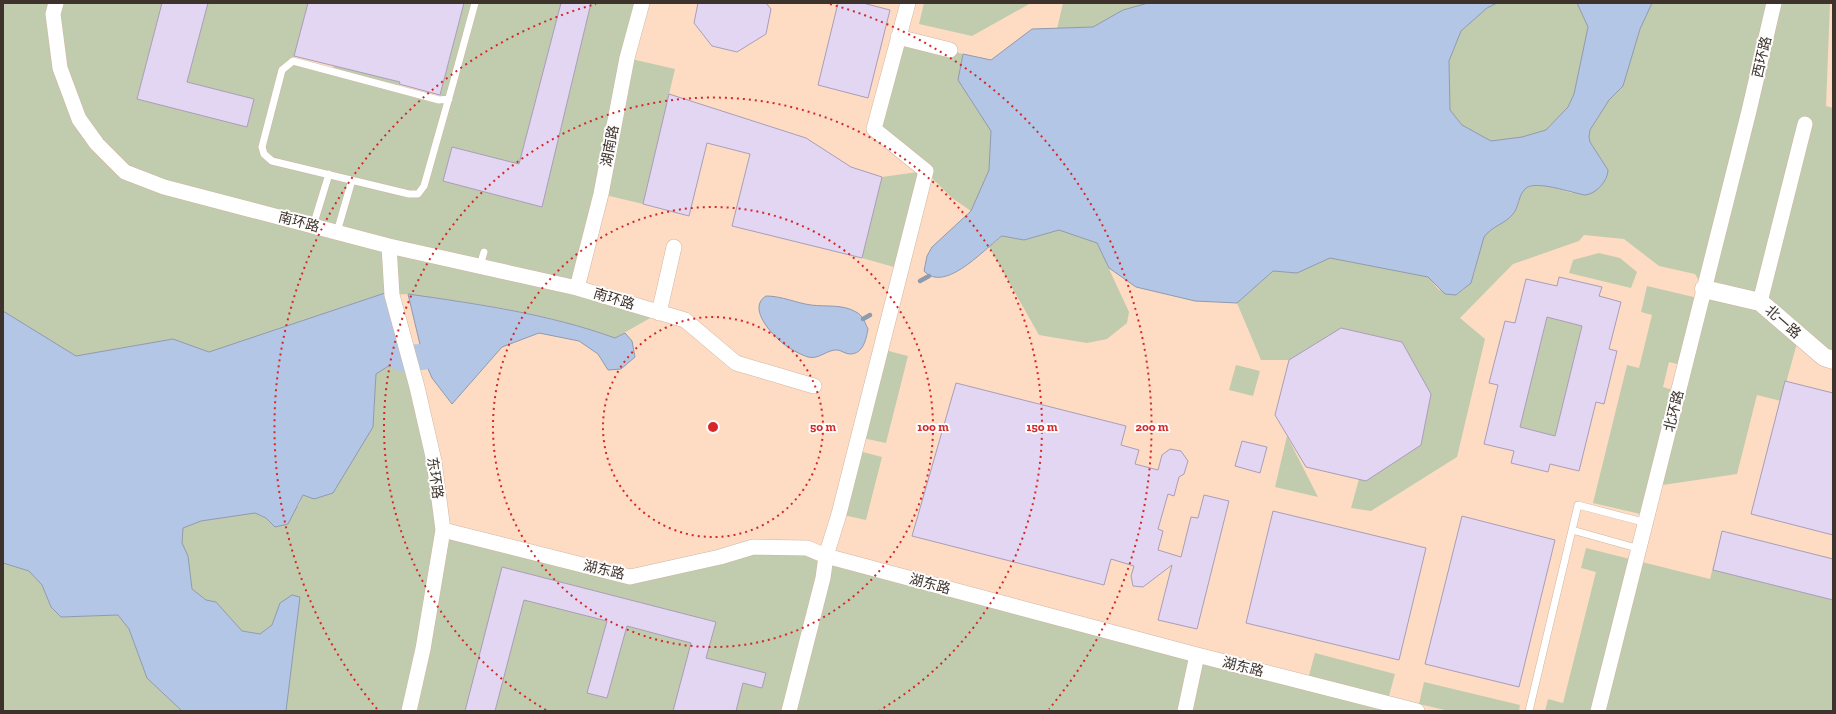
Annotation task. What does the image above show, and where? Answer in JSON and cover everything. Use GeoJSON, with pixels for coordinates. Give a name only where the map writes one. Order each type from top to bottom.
{"type":"FeatureCollection","features":[{"type":"Feature","properties":{"kind":"street","name":"南环路"},"geometry":{"type":"LineString","coordinates":[[56,3],[53,14],[60,68],[79,120],[97,144],[125,172],[164,187],[389,246],[482,259],[685,320],[736,364],[814,386]]}},
{"type":"Feature","properties":{"kind":"street","name":"湖南路"},"geometry":{"type":"LineString","coordinates":[[577,288],[601,194],[627,58],[642,3]]}},
{"type":"Feature","properties":{"kind":"street"},"geometry":{"type":"LineString","coordinates":[[789,711],[823,578],[826,556],[839,514],[926,171],[874,129],[908,3]]}},
{"type":"Feature","properties":{"kind":"street","name":"西环路"},"geometry":{"type":"LineString","coordinates":[[1749,111],[1774,3]]}},
{"type":"Feature","properties":{"kind":"street"},"geometry":{"type":"LineString","coordinates":[[898,37],[950,50]]}},
{"type":"Feature","properties":{"kind":"street","name":"北环路"},"geometry":{"type":"LineString","coordinates":[[1598,711],[1749,111]]}},
{"type":"Feature","properties":{"kind":"street"},"geometry":{"type":"LineString","coordinates":[[1760,302],[1805,124]]}},
{"type":"Feature","properties":{"kind":"street","name":"东环路"},"geometry":{"type":"LineString","coordinates":[[389,246],[392,295],[417,387],[432,454],[443,530],[423,649],[409,711]]}},
{"type":"Feature","properties":{"kind":"street"},"geometry":{"type":"LineString","coordinates":[[659,313],[674,247]]}},
{"type":"Feature","properties":{"kind":"street","name":"北一路"},"geometry":{"type":"LineString","coordinates":[[1704,289],[1760,302],[1824,357],[1833,360]]}},
{"type":"Feature","properties":{"kind":"street","name":"湖东路"},"geometry":{"type":"LineString","coordinates":[[443,530],[630,577],[720,557],[753,546],[807,548],[826,556],[1197,655],[1416,711]]}},
{"type":"Feature","properties":{"kind":"street"},"geometry":{"type":"LineString","coordinates":[[1185,711],[1197,655]]}},
{"type":"Feature","properties":{"kind":"lane"},"geometry":{"type":"LineString","coordinates":[[449,99],[439,100],[293,61],[282,70],[262,147],[264,154],[272,160],[408,194],[418,194],[424,186],[449,99],[475,3]]}},
{"type":"Feature","properties":{"kind":"lane"},"geometry":{"type":"LineString","coordinates":[[313,226],[329,174]]}},
{"type":"Feature","properties":{"kind":"lane"},"geometry":{"type":"LineString","coordinates":[[337,232],[352,180]]}},
{"type":"Feature","properties":{"kind":"lane"},"geometry":{"type":"LineString","coordinates":[[1529,711],[1578,505],[1647,523]]}},
{"type":"Feature","properties":{"kind":"lane"},"geometry":{"type":"LineString","coordinates":[[1572,530],[1640,549]]}},
{"type":"Feature","properties":{"kind":"shaded area"},"geometry":{"type":"Polygon","coordinates":[[[3,3],[1833,3],[1833,711],[3,711],[3,3]]]}},
{"type":"Feature","properties":{"kind":"green space"},"geometry":{"type":"Polygon","coordinates":[[[3,3],[162,3],[137,99],[247,127],[254,99],[187,82],[208,3],[308,3],[293,61],[332,71],[334,65],[399,82],[398,89],[439,100],[464,3],[561,3],[519,164],[444,181],[542,207],[591,3],[642,3],[627,58],[675,69],[643,204],[601,194],[577,288],[659,313],[615,338],[565,322],[513,310],[408,294],[392,295],[209,352],[173,339],[76,356],[3,311],[3,3]]]}},
{"type":"Feature","properties":{"kind":"green space"},"geometry":{"type":"Polygon","coordinates":[[[924,3],[1031,3],[972,36],[919,24],[924,3]]]}},
{"type":"Feature","properties":{"kind":"green space"},"geometry":{"type":"Polygon","coordinates":[[[1063,3],[1148,3],[1123,10],[1093,27],[1057,29],[1063,3]]]}},
{"type":"Feature","properties":{"kind":"green space"},"geometry":{"type":"Polygon","coordinates":[[[1497,3],[1577,3],[1588,27],[1574,94],[1568,107],[1546,130],[1517,139],[1491,141],[1462,125],[1450,110],[1449,61],[1461,31],[1487,8],[1497,3]]]}},
{"type":"Feature","properties":{"kind":"green space"},"geometry":{"type":"Polygon","coordinates":[[[1652,3],[1830,3],[1826,106],[1833,108],[1833,360],[1799,336],[1781,401],[1757,395],[1737,474],[1656,486],[1649,516],[1593,503],[1627,365],[1639,368],[1652,315],[1641,312],[1647,286],[1702,299],[1704,289],[1695,274],[1659,266],[1624,239],[1584,235],[1579,241],[1513,264],[1460,318],[1485,339],[1457,457],[1371,511],[1351,508],[1359,479],[1421,445],[1431,394],[1402,342],[1341,328],[1289,360],[1261,360],[1237,303],[1273,271],[1297,273],[1330,258],[1428,277],[1439,290],[1456,295],[1465,289],[1474,275],[1480,245],[1484,236],[1490,229],[1513,214],[1516,210],[1521,194],[1525,189],[1537,185],[1552,187],[1572,193],[1608,170],[1590,142],[1590,130],[1609,100],[1623,86],[1640,29],[1652,3]],[[1669,362],[1663,387],[1679,392],[1685,366],[1669,362]]]}},
{"type":"Feature","properties":{"kind":"green space"},"geometry":{"type":"Polygon","coordinates":[[[898,37],[963,54],[958,80],[991,131],[989,170],[971,211],[952,198],[926,172],[901,269],[862,258],[882,177],[925,171],[874,129],[898,37]]]}},
{"type":"Feature","properties":{"kind":"green space"},"geometry":{"type":"Polygon","coordinates":[[[1059,230],[1097,243],[1129,312],[1127,323],[1107,339],[1087,343],[1039,335],[989,247],[1002,236],[1024,240],[1059,230]]]}},
{"type":"Feature","properties":{"kind":"green space"},"geometry":{"type":"Polygon","coordinates":[[[1599,253],[1620,258],[1637,272],[1631,288],[1569,273],[1573,260],[1599,253]]]}},
{"type":"Feature","properties":{"kind":"green space"},"geometry":{"type":"Polygon","coordinates":[[[1547,317],[1582,326],[1555,436],[1520,427],[1547,317]]]}},
{"type":"Feature","properties":{"kind":"green space"},"geometry":{"type":"Polygon","coordinates":[[[881,349],[908,356],[886,443],[858,437],[881,349]]]}},
{"type":"Feature","properties":{"kind":"green space"},"geometry":{"type":"Polygon","coordinates":[[[401,358],[417,387],[443,530],[630,577],[720,557],[807,548],[1307,683],[1315,653],[1395,674],[1387,703],[1420,711],[286,711],[300,597],[280,603],[272,625],[260,634],[242,631],[216,602],[206,600],[192,589],[188,556],[182,543],[183,528],[201,521],[255,513],[266,518],[275,527],[299,505],[303,495],[373,427],[376,374],[401,358]]]}},
{"type":"Feature","properties":{"kind":"green space"},"geometry":{"type":"Polygon","coordinates":[[[1236,365],[1260,371],[1253,396],[1229,390],[1236,365]]]}},
{"type":"Feature","properties":{"kind":"green space"},"geometry":{"type":"Polygon","coordinates":[[[1287,436],[1318,497],[1275,487],[1287,436]]]}},
{"type":"Feature","properties":{"kind":"green space"},"geometry":{"type":"Polygon","coordinates":[[[855,450],[882,457],[866,520],[839,514],[855,450]]]}},
{"type":"Feature","properties":{"kind":"green space"},"geometry":{"type":"Polygon","coordinates":[[[1586,548],[1710,579],[1714,563],[1833,594],[1833,711],[1545,711],[1548,699],[1563,703],[1596,572],[1581,568],[1586,548]]]}},
{"type":"Feature","properties":{"kind":"green space"},"geometry":{"type":"Polygon","coordinates":[[[3,563],[29,571],[42,585],[51,607],[61,617],[118,615],[129,629],[147,678],[182,711],[3,711],[3,563]]]}},
{"type":"Feature","properties":{"kind":"green space"},"geometry":{"type":"Polygon","coordinates":[[[1424,682],[1520,705],[1519,711],[1449,711],[1419,704],[1424,682]]]}},
{"type":"Feature","properties":{"kind":"water"},"geometry":{"type":"Polygon","coordinates":[[[1148,3],[1497,3],[1487,8],[1461,31],[1449,61],[1450,110],[1462,125],[1491,141],[1522,137],[1546,130],[1568,107],[1574,94],[1588,27],[1577,3],[1652,3],[1640,29],[1623,86],[1609,100],[1590,130],[1590,142],[1608,170],[1604,182],[1597,190],[1585,195],[1536,185],[1525,189],[1513,214],[1487,233],[1484,237],[1471,283],[1456,295],[1445,294],[1428,277],[1330,258],[1297,273],[1273,271],[1237,303],[1195,301],[1136,287],[1109,268],[1097,243],[1059,230],[1024,240],[1002,236],[964,267],[943,277],[933,277],[924,271],[927,256],[932,247],[971,211],[989,170],[991,131],[958,80],[963,54],[991,60],[1032,29],[1093,27],[1123,10],[1148,3]]]}},
{"type":"Feature","properties":{"kind":"water"},"geometry":{"type":"Polygon","coordinates":[[[385,293],[401,358],[376,374],[373,427],[333,493],[314,499],[303,495],[288,524],[275,527],[266,518],[255,513],[201,521],[183,528],[182,543],[188,556],[192,589],[206,600],[216,602],[242,631],[260,634],[272,625],[280,603],[292,595],[300,597],[286,711],[182,711],[147,678],[129,629],[118,615],[61,617],[51,607],[42,585],[29,571],[3,563],[3,311],[76,356],[173,339],[209,352],[385,293]]]}},
{"type":"Feature","properties":{"kind":"water"},"geometry":{"type":"Polygon","coordinates":[[[408,294],[487,306],[539,316],[565,322],[615,338],[625,333],[632,341],[635,357],[621,369],[608,370],[598,354],[579,341],[539,333],[502,347],[452,404],[432,378],[423,357],[408,294]]]}},
{"type":"Feature","properties":{"kind":"water"},"geometry":{"type":"Polygon","coordinates":[[[766,296],[778,297],[811,305],[851,309],[862,317],[868,329],[863,346],[858,352],[850,354],[834,350],[812,358],[797,352],[779,340],[770,331],[762,319],[759,306],[761,301],[766,296]]]}},
{"type":"Feature","properties":{"kind":"building"},"geometry":{"type":"Polygon","coordinates":[[[162,3],[208,3],[187,82],[254,99],[247,127],[137,99],[162,3]]]}},
{"type":"Feature","properties":{"kind":"building"},"geometry":{"type":"Polygon","coordinates":[[[308,3],[464,3],[440,95],[399,84],[400,82],[294,56],[308,3]]]}},
{"type":"Feature","properties":{"kind":"building"},"geometry":{"type":"Polygon","coordinates":[[[561,3],[591,3],[542,207],[443,181],[452,147],[519,164],[561,3]]]}},
{"type":"Feature","properties":{"kind":"building"},"geometry":{"type":"Polygon","coordinates":[[[698,3],[766,3],[771,9],[766,34],[737,52],[712,46],[694,23],[698,3]]]}},
{"type":"Feature","properties":{"kind":"building"},"geometry":{"type":"Polygon","coordinates":[[[838,3],[863,3],[890,10],[868,98],[818,85],[838,3]]]}},
{"type":"Feature","properties":{"kind":"building"},"geometry":{"type":"Polygon","coordinates":[[[669,94],[806,138],[851,167],[882,177],[862,258],[732,226],[750,154],[707,143],[689,216],[643,204],[669,94]]]}},
{"type":"Feature","properties":{"kind":"building"},"geometry":{"type":"Polygon","coordinates":[[[1559,277],[1602,287],[1599,296],[1621,302],[1609,349],[1617,351],[1604,404],[1596,402],[1579,471],[1550,464],[1548,472],[1511,463],[1514,451],[1484,444],[1498,385],[1489,383],[1505,321],[1515,323],[1526,279],[1557,286],[1559,277]],[[1547,317],[1520,427],[1555,436],[1582,326],[1547,317]]]}},
{"type":"Feature","properties":{"kind":"building"},"geometry":{"type":"Polygon","coordinates":[[[1341,328],[1402,342],[1431,394],[1421,445],[1366,481],[1306,467],[1275,415],[1289,360],[1341,328]]]}},
{"type":"Feature","properties":{"kind":"building"},"geometry":{"type":"Polygon","coordinates":[[[1785,381],[1833,393],[1833,535],[1751,514],[1785,381]]]}},
{"type":"Feature","properties":{"kind":"building"},"geometry":{"type":"Polygon","coordinates":[[[956,383],[1126,426],[1121,445],[1139,450],[1135,464],[1158,470],[1162,455],[1170,449],[1181,451],[1188,461],[1184,474],[1179,477],[1174,496],[1168,494],[1158,529],[1163,531],[1158,550],[1181,557],[1191,517],[1198,518],[1204,495],[1229,501],[1197,629],[1158,620],[1172,565],[1143,587],[1133,586],[1131,576],[1134,566],[1111,559],[1104,585],[912,536],[956,383]]]}},
{"type":"Feature","properties":{"kind":"building"},"geometry":{"type":"Polygon","coordinates":[[[1242,441],[1267,447],[1260,473],[1235,466],[1242,441]]]}},
{"type":"Feature","properties":{"kind":"building"},"geometry":{"type":"Polygon","coordinates":[[[1273,511],[1426,548],[1399,660],[1246,623],[1273,511]]]}},
{"type":"Feature","properties":{"kind":"building"},"geometry":{"type":"Polygon","coordinates":[[[1462,516],[1555,540],[1519,687],[1425,664],[1462,516]]]}},
{"type":"Feature","properties":{"kind":"building"},"geometry":{"type":"Polygon","coordinates":[[[1722,531],[1833,559],[1833,600],[1713,570],[1722,531]]]}},
{"type":"Feature","properties":{"kind":"building"},"geometry":{"type":"Polygon","coordinates":[[[502,567],[716,622],[706,658],[766,673],[762,688],[743,683],[736,711],[673,711],[691,643],[627,626],[607,698],[587,693],[607,621],[524,600],[495,711],[465,711],[502,567]]]}},
{"type":"Feature","properties":{"kind":"waterway"},"geometry":{"type":"LineString","coordinates":[[920,281],[929,276]]}},
{"type":"Feature","properties":{"kind":"waterway"},"geometry":{"type":"LineString","coordinates":[[863,319],[870,315]]}},
{"type":"Feature","properties":{"kind":"waterway"},"geometry":{"type":"LineString","coordinates":[[401,358],[423,357]]}}]}
